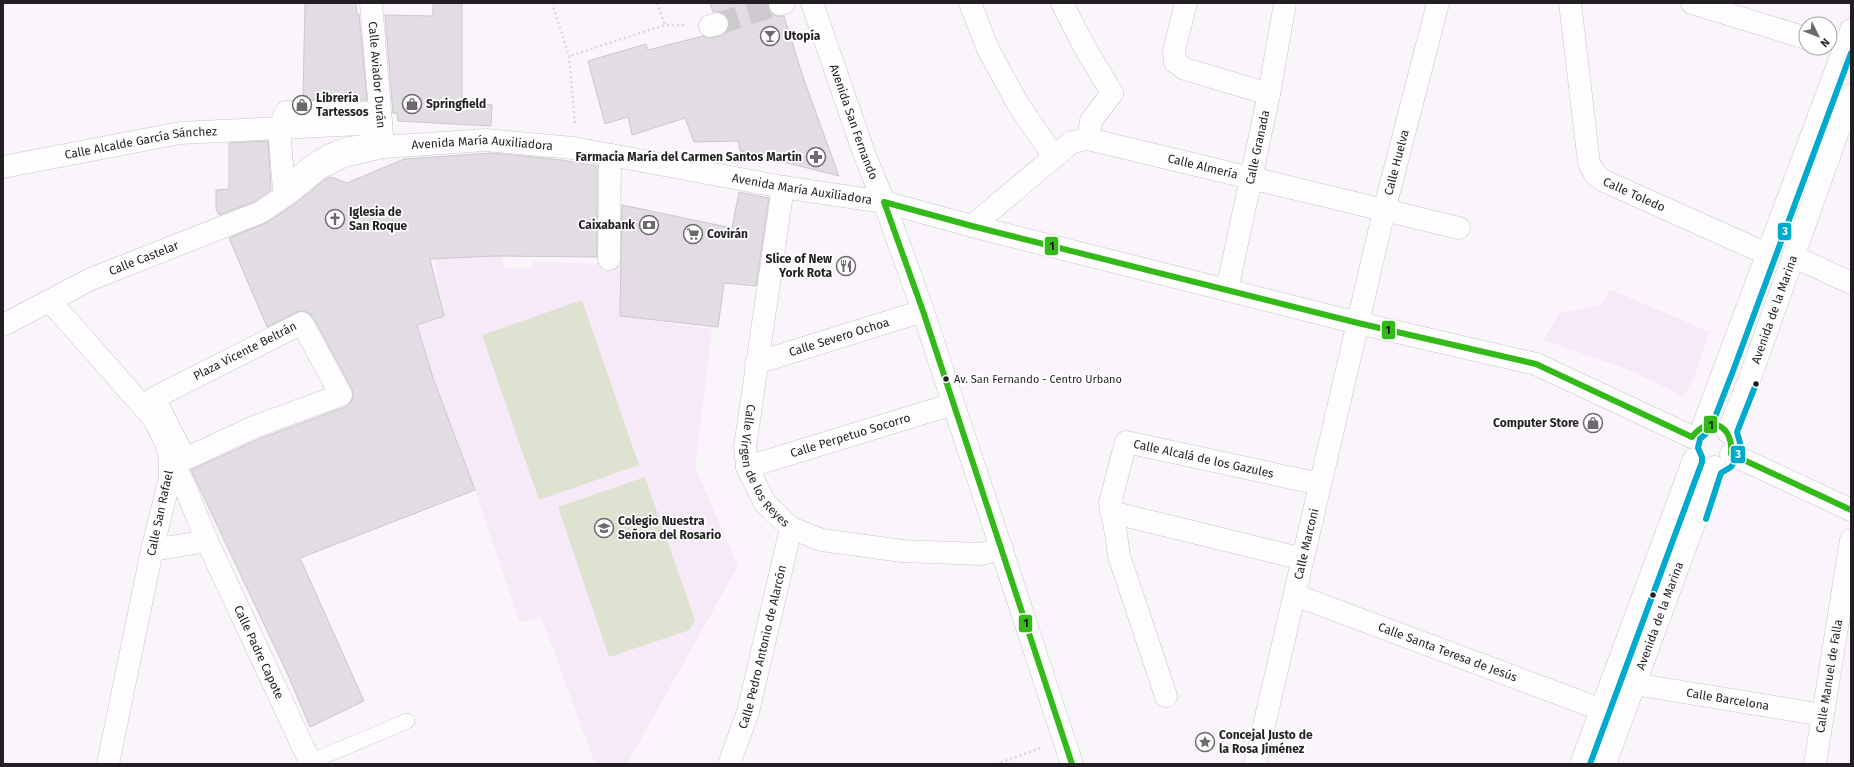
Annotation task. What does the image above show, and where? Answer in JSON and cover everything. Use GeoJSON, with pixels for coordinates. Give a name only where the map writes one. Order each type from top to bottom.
{"type":"FeatureCollection","features":[{"type":"Feature","properties":{"kind":"street","name":"Calle Aviador Durán"},"geometry":{"type":"LineString","coordinates":[[371,3],[378,123],[383,147]]}},
{"type":"Feature","properties":{"kind":"street","name":"Avenida San Fernando"},"geometry":{"type":"LineString","coordinates":[[812,3],[865,156],[884,202],[923,311],[1072,764]]}},
{"type":"Feature","properties":{"kind":"street"},"geometry":{"type":"LineString","coordinates":[[970,3],[988,49],[1018,104],[1054,157]]}},
{"type":"Feature","properties":{"kind":"street"},"geometry":{"type":"LineString","coordinates":[[1062,3],[1084,46],[1112,93],[1091,120],[1088,140]]}},
{"type":"Feature","properties":{"kind":"street"},"geometry":{"type":"LineString","coordinates":[[1186,3],[1174,51],[1174,62],[1185,69],[1269,94]]}},
{"type":"Feature","properties":{"kind":"street","name":"Calle Granada"},"geometry":{"type":"LineString","coordinates":[[1227,290],[1269,94],[1285,3]]}},
{"type":"Feature","properties":{"kind":"street","name":"Calle Huelva"},"geometry":{"type":"LineString","coordinates":[[1358,323],[1384,212],[1438,3]]}},
{"type":"Feature","properties":{"kind":"street","name":"Calle Toledo"},"geometry":{"type":"LineString","coordinates":[[1570,3],[1589,163],[1595,174],[1604,182],[1767,254]]}},
{"type":"Feature","properties":{"kind":"street"},"geometry":{"type":"LineString","coordinates":[[1692,3],[1798,36]]}},
{"type":"Feature","properties":{"kind":"street","name":"Avenida de la Marina"},"geometry":{"type":"LineString","coordinates":[[1697,432],[1767,254],[1841,42]]}},
{"type":"Feature","properties":{"kind":"street","name":"Avenida de la Marina"},"geometry":{"type":"LineString","coordinates":[[1728,432],[1750,378],[1792,256],[1851,95]]}},
{"type":"Feature","properties":{"kind":"street"},"geometry":{"type":"LineString","coordinates":[[286,112],[369,113],[375,116],[378,123],[377,144],[342,150],[320,160],[302,173],[288,191],[284,190],[283,127],[286,112]]}},
{"type":"Feature","properties":{"kind":"street","name":"Calle Alcalde García Sánchez"},"geometry":{"type":"LineString","coordinates":[[3,167],[180,134],[283,127]]}},
{"type":"Feature","properties":{"kind":"street","name":"Avenida María Auxiliadora"},"geometry":{"type":"LineString","coordinates":[[288,191],[318,169],[344,156],[383,147],[486,140],[573,148],[783,187],[884,202],[972,226],[1358,323],[1536,364],[1697,432]]}},
{"type":"Feature","properties":{"kind":"street","name":"Calle Almería"},"geometry":{"type":"LineString","coordinates":[[972,226],[1072,142],[1088,140],[1384,212],[1459,228]]}},
{"type":"Feature","properties":{"kind":"street"},"geometry":{"type":"LineString","coordinates":[[609,259],[610,155]]}},
{"type":"Feature","properties":{"kind":"street","name":"Calle Virgen de los Reyes"},"geometry":{"type":"LineString","coordinates":[[783,187],[756,363],[745,447],[747,467],[765,503],[791,528],[822,540],[902,551],[982,554],[1002,548]]}},
{"type":"Feature","properties":{"kind":"street","name":"Calle Castelar"},"geometry":{"type":"LineString","coordinates":[[3,325],[91,279],[261,212],[288,191]]}},
{"type":"Feature","properties":{"kind":"street"},"geometry":{"type":"LineString","coordinates":[[1792,256],[1851,283]]}},
{"type":"Feature","properties":{"kind":"street","name":"Calle San Rafael"},"geometry":{"type":"LineString","coordinates":[[50,301],[154,419],[167,445],[178,459],[170,478],[152,550],[108,764]]}},
{"type":"Feature","properties":{"kind":"street","name":"Calle Severo Ochoa"},"geometry":{"type":"LineString","coordinates":[[756,363],[923,311]]}},
{"type":"Feature","properties":{"kind":"street","name":"Plaza Vicente Beltrán"},"geometry":{"type":"LineString","coordinates":[[302,323],[341,395],[254,427],[178,459],[154,398],[302,323]]}},
{"type":"Feature","properties":{"kind":"street","name":"Calle Marconi"},"geometry":{"type":"LineString","coordinates":[[1255,764],[1358,323]]}},
{"type":"Feature","properties":{"kind":"street","name":"Calle Perpetuo Socorro"},"geometry":{"type":"LineString","coordinates":[[747,467],[953,404]]}},
{"type":"Feature","properties":{"kind":"street"},"geometry":{"type":"LineString","coordinates":[[1723,461],[1733,443],[1728,432],[1717,425],[1710,424],[1697,432],[1690,449],[1694,459],[1703,466],[1723,461],[1851,510]]}},
{"type":"Feature","properties":{"kind":"street","name":"Calle Alcalá de los Gazules"},"geometry":{"type":"LineString","coordinates":[[1113,519],[1110,503],[1126,442],[1320,484]]}},
{"type":"Feature","properties":{"kind":"street","name":"Calle Padre Capote"},"geometry":{"type":"LineString","coordinates":[[178,459],[183,482],[207,541],[310,763]]}},
{"type":"Feature","properties":{"kind":"street","name":"Avenida de la Marina"},"geometry":{"type":"LineString","coordinates":[[1581,764],[1694,459]]}},
{"type":"Feature","properties":{"kind":"street","name":"Avenida de la Marina"},"geometry":{"type":"LineString","coordinates":[[1605,764],[1634,684],[1723,461]]}},
{"type":"Feature","properties":{"kind":"street"},"geometry":{"type":"LineString","coordinates":[[1166,696],[1119,556],[1113,519],[1303,559]]}},
{"type":"Feature","properties":{"kind":"street","name":"Calle Pedro Antonio de Alarcón"},"geometry":{"type":"LineString","coordinates":[[729,764],[748,712],[791,528]]}},
{"type":"Feature","properties":{"kind":"street","name":"Calle Manuel de Falla"},"geometry":{"type":"LineString","coordinates":[[1815,764],[1851,540]]}},
{"type":"Feature","properties":{"kind":"street"},"geometry":{"type":"LineString","coordinates":[[152,550],[207,541]]}},
{"type":"Feature","properties":{"kind":"street","name":"Calle Santa Teresa de Jesús"},"geometry":{"type":"LineString","coordinates":[[1295,595],[1602,710]]}},
{"type":"Feature","properties":{"kind":"street","name":"Calle Barcelona"},"geometry":{"type":"LineString","coordinates":[[1634,684],[1823,715]]}},
{"type":"Feature","properties":{"kind":"lane"},"geometry":{"type":"LineString","coordinates":[[310,763],[407,721]]}},
{"type":"Feature","properties":{"kind":"path"},"geometry":{"type":"LineString","coordinates":[[552,3],[569,56],[575,130],[573,148]]}},
{"type":"Feature","properties":{"kind":"path"},"geometry":{"type":"LineString","coordinates":[[657,3],[665,25]]}},
{"type":"Feature","properties":{"kind":"path"},"geometry":{"type":"LineString","coordinates":[[569,56],[665,25],[714,25]]}},
{"type":"Feature","properties":{"kind":"path"},"geometry":{"type":"LineString","coordinates":[[996,764],[1064,740]]}},
{"type":"Feature","properties":{"kind":"shaded area","name":"Colegio Nuestra Señora del Rosario"},"geometry":{"type":"Polygon","coordinates":[[[502,256],[503,268],[532,269],[534,261],[621,265],[621,316],[712,329],[695,467],[738,566],[627,764],[595,764],[541,616],[520,623],[475,490],[433,378],[417,325],[443,315],[435,260],[502,256]]]}},
{"type":"Feature","properties":{"kind":"shaded area"},"geometry":{"type":"Polygon","coordinates":[[[1609,289],[1710,332],[1692,382],[1683,396],[1629,370],[1544,340],[1559,313],[1602,305],[1609,289]]]}},
{"type":"Feature","properties":{"kind":"green space"},"geometry":{"type":"Polygon","coordinates":[[[582,300],[639,465],[539,500],[482,335],[582,300]]]}},
{"type":"Feature","properties":{"kind":"green space"},"geometry":{"type":"Polygon","coordinates":[[[645,477],[695,620],[690,630],[609,657],[558,507],[645,477]]]}},
{"type":"Feature","properties":{"kind":"building"},"geometry":{"type":"Polygon","coordinates":[[[305,3],[356,3],[357,14],[359,14],[367,100],[303,100],[305,3]]]}},
{"type":"Feature","properties":{"kind":"building"},"geometry":{"type":"Polygon","coordinates":[[[433,3],[462,3],[462,102],[492,105],[491,126],[398,121],[397,113],[393,113],[385,15],[433,16],[433,3]]]}},
{"type":"Feature","properties":{"kind":"building"},"geometry":{"type":"Polygon","coordinates":[[[710,3],[768,3],[771,13],[777,16],[784,16],[804,80],[839,176],[740,151],[738,141],[694,142],[685,118],[632,135],[628,117],[605,124],[588,61],[646,44],[648,50],[703,36],[707,38],[721,36],[726,33],[729,27],[729,20],[726,15],[720,12],[713,12],[710,3]]]}},
{"type":"Feature","properties":{"kind":"building"},"geometry":{"type":"Polygon","coordinates":[[[268,141],[271,190],[255,201],[219,215],[216,209],[216,190],[229,189],[229,143],[268,141]]]}},
{"type":"Feature","properties":{"kind":"building"},"geometry":{"type":"Polygon","coordinates":[[[492,153],[562,160],[597,166],[597,257],[496,256],[430,259],[444,316],[417,325],[433,378],[475,490],[300,558],[364,701],[310,727],[288,675],[191,470],[259,439],[345,407],[351,402],[353,396],[352,389],[313,317],[309,313],[303,311],[297,312],[267,327],[229,238],[268,222],[296,203],[324,180],[331,177],[347,183],[404,159],[492,153]]]}},
{"type":"Feature","properties":{"kind":"building"},"geometry":{"type":"Polygon","coordinates":[[[739,192],[769,198],[756,286],[724,283],[718,327],[620,316],[622,205],[732,228],[739,192]]]}},
{"type":"Feature","properties":{"kind":"tunnel"},"geometry":{"type":"LineString","coordinates":[[717,24],[780,4]]}},
{"type":"Feature","properties":{"kind":"transit line","name":"3"},"geometry":{"type":"LineString","coordinates":[[1590,764],[1702,462],[1702,457],[1698,448],[1700,439],[1710,430],[1851,53]]}},
{"type":"Feature","properties":{"kind":"transit line","name":"1"},"geometry":{"type":"LineString","coordinates":[[884,202],[972,226],[1358,323],[1536,364],[1692,437],[1706,426],[1713,424],[1719,426],[1725,430],[1729,436],[1731,454],[1851,510]]}},
{"type":"Feature","properties":{"kind":"transit line","name":"1"},"geometry":{"type":"LineString","coordinates":[[884,202],[923,311],[1072,764]]}},
{"type":"Feature","properties":{"kind":"transit line","name":"3"},"geometry":{"type":"LineString","coordinates":[[1706,519],[1721,473],[1731,467],[1738,456],[1740,443],[1737,432],[1756,384]]}},
{"type":"Feature","properties":{"kind":"place","name":"Utopía"},"geometry":{"type":"Point","coordinates":[770,36]}},
{"type":"Feature","properties":{"kind":"place","name":"Springfield"},"geometry":{"type":"Point","coordinates":[412,104]}},
{"type":"Feature","properties":{"kind":"place","name":"Librería Tartessos"},"geometry":{"type":"Point","coordinates":[302,105]}},
{"type":"Feature","properties":{"kind":"place","name":"Farmacia María del Carmen Santos Martín"},"geometry":{"type":"Point","coordinates":[816,157]}},
{"type":"Feature","properties":{"kind":"place","name":"Iglesia de San Roque"},"geometry":{"type":"Point","coordinates":[335,219]}},
{"type":"Feature","properties":{"kind":"place","name":"Caixabank"},"geometry":{"type":"Point","coordinates":[649,225]}},
{"type":"Feature","properties":{"kind":"place","name":"Covirán"},"geometry":{"type":"Point","coordinates":[693,234]}},
{"type":"Feature","properties":{"kind":"place","name":"Slice of New York Rota"},"geometry":{"type":"Point","coordinates":[846,266]}},
{"type":"Feature","properties":{"kind":"place","name":"Av. San Fernando - Centro Urbano"},"geometry":{"type":"Point","coordinates":[946,379]}},
{"type":"Feature","properties":{"kind":"place","name":"Computer Store"},"geometry":{"type":"Point","coordinates":[1593,423]}},
{"type":"Feature","properties":{"kind":"place","name":"Colegio Nuestra Señora del Rosario"},"geometry":{"type":"Point","coordinates":[604,528]}},
{"type":"Feature","properties":{"kind":"place","name":"Concejal Justo de la Rosa Jiménez"},"geometry":{"type":"Point","coordinates":[1205,742]}}]}
